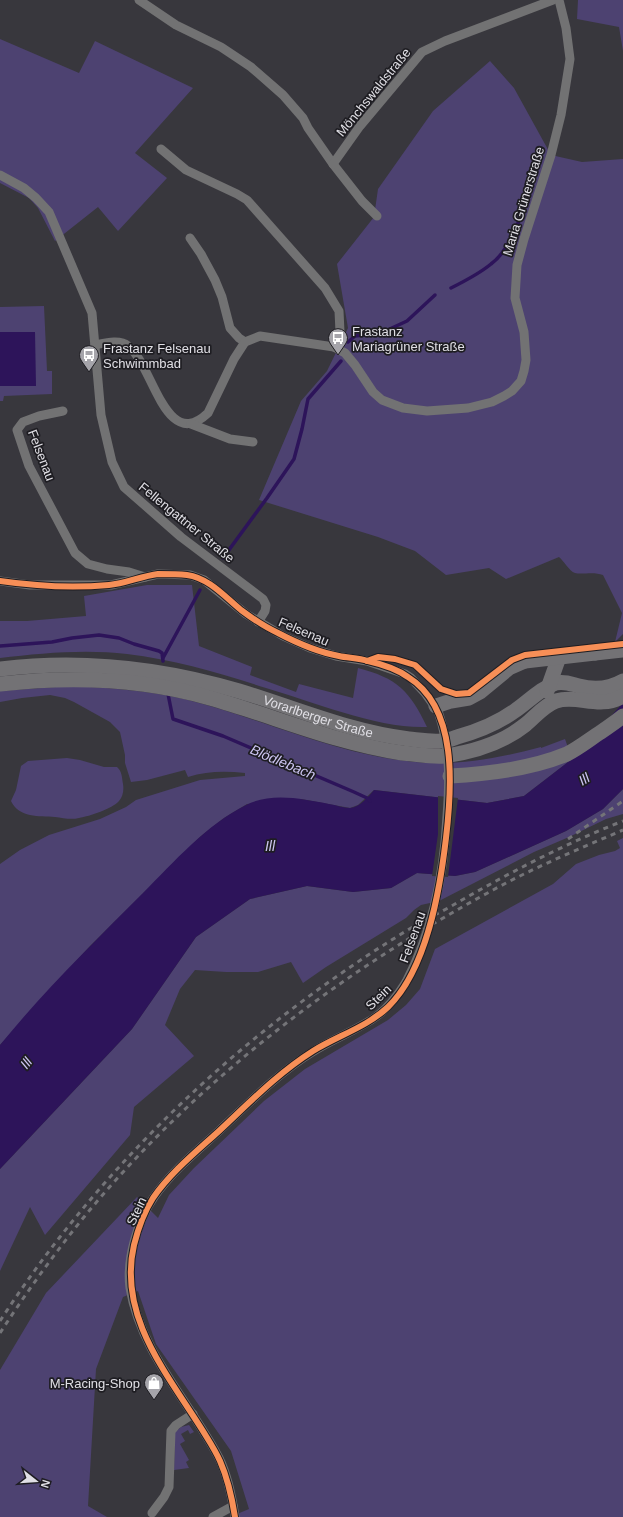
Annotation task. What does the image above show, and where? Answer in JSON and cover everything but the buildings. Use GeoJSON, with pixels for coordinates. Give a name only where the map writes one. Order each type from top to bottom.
{"type":"FeatureCollection","features":[{"type":"Feature","properties":{"kind":"main road"},"geometry":{"type":"LineString","coordinates":[[437,708],[452,701],[468,698],[480,692],[509,668],[525,661],[623,650]]}},
{"type":"Feature","properties":{"kind":"main road"},"geometry":{"type":"LineString","coordinates":[[543,708],[548,687],[559,657],[570,678],[579,686]]}},
{"type":"Feature","properties":{"kind":"main road","name":"Vorarlberger Straße"},"geometry":{"type":"LineString","coordinates":[[0,669],[37,665],[93,665],[165,673],[188,677],[221,686],[364,731],[391,737],[442,741],[481,731],[497,723],[548,687],[565,682],[579,686],[598,688],[609,687],[623,681]]}},
{"type":"Feature","properties":{"kind":"main road","name":"Vorarlberger Straße"},"geometry":{"type":"LineString","coordinates":[[0,684],[39,680],[92,679],[162,686],[210,698],[362,745],[415,754],[441,756],[467,752],[500,742],[527,724],[543,708],[556,701],[569,700],[600,703],[618,699],[623,696]]}},
{"type":"Feature","properties":{"kind":"main road"},"geometry":{"type":"LineString","coordinates":[[548,687],[569,700]]}},
{"type":"Feature","properties":{"kind":"main road"},"geometry":{"type":"LineString","coordinates":[[450,776],[499,771],[550,760],[568,753],[583,744],[623,716]]}},
{"type":"Feature","properties":{"kind":"street"},"geometry":{"type":"LineString","coordinates":[[138,0],[176,24],[221,47],[251,67],[283,95],[304,118],[308,128],[333,164],[362,201],[377,216]]}},
{"type":"Feature","properties":{"kind":"street","name":"Mönchswaldstraße"},"geometry":{"type":"LineString","coordinates":[[333,164],[360,126],[422,52],[445,40],[553,0]]}},
{"type":"Feature","properties":{"kind":"street","name":"Maria Grünerstraße"},"geometry":{"type":"LineString","coordinates":[[245,342],[260,336],[334,347],[346,353],[373,392],[382,400],[403,408],[427,410],[468,408],[492,402],[512,391],[521,381],[526,360],[524,332],[515,298],[517,265],[558,129],[564,105],[570,59],[566,28],[559,0]]}},
{"type":"Feature","properties":{"kind":"street"},"geometry":{"type":"LineString","coordinates":[[161,149],[186,170],[247,200],[326,288],[339,311],[340,332],[334,347]]}},
{"type":"Feature","properties":{"kind":"street","name":"Fellengattner Straße"},"geometry":{"type":"LineString","coordinates":[[0,175],[24,188],[49,212],[92,313],[101,415],[112,462],[124,487],[181,537],[262,599],[266,605],[265,611],[258,622]]}},
{"type":"Feature","properties":{"kind":"street"},"geometry":{"type":"LineString","coordinates":[[190,238],[201,254],[215,280],[222,297],[230,328],[245,342],[234,359],[208,413],[202,419],[191,424]]}},
{"type":"Feature","properties":{"kind":"street"},"geometry":{"type":"LineString","coordinates":[[95,345],[117,342],[128,345],[135,353],[175,420],[191,424],[230,439],[253,442]]}},
{"type":"Feature","properties":{"kind":"street","name":"Felsenau"},"geometry":{"type":"LineString","coordinates":[[63,411],[39,416],[24,422],[17,430],[30,466],[75,553],[88,564],[107,569],[129,572],[145,577]]}},
{"type":"Feature","properties":{"kind":"street","name":"Felsenau"},"geometry":{"type":"LineString","coordinates":[[0,581],[30,586],[111,585],[158,574],[190,575],[204,580],[258,622],[283,636],[310,648],[336,656],[367,661],[405,674],[411,678],[426,693],[437,708],[448,752],[450,776],[446,834],[435,904],[427,934],[406,982]]}},
{"type":"Feature","properties":{"kind":"street","name":"Stein"},"geometry":{"type":"LineString","coordinates":[[235,1517],[228,1482],[219,1459],[193,1414],[151,1349],[136,1312],[130,1286],[130,1264],[139,1227],[145,1212],[154,1197],[176,1171],[255,1097],[314,1050],[376,1016],[389,1005],[406,982]]}},
{"type":"Feature","properties":{"kind":"street"},"geometry":{"type":"LineString","coordinates":[[152,1513],[164,1497],[169,1487],[171,1431],[176,1425],[193,1414]]}},
{"type":"Feature","properties":{"kind":"street"},"geometry":{"type":"LineString","coordinates":[[213,1517],[233,1506]]}},
{"type":"Feature","properties":{"kind":"shaded area"},"geometry":{"type":"Polygon","coordinates":[[[578,0],[623,0],[623,51],[619,27],[577,19],[578,0]]]}},
{"type":"Feature","properties":{"kind":"shaded area"},"geometry":{"type":"Polygon","coordinates":[[[0,39],[79,73],[95,41],[193,88],[135,153],[167,178],[118,231],[98,207],[55,241],[38,208],[29,198],[0,183],[0,39]]]}},
{"type":"Feature","properties":{"kind":"shaded area"},"geometry":{"type":"Polygon","coordinates":[[[490,61],[514,88],[551,155],[582,162],[623,159],[623,634],[615,642],[622,613],[603,575],[595,573],[575,573],[559,557],[506,579],[489,568],[446,575],[415,551],[378,537],[259,500],[301,401],[327,371],[348,328],[337,264],[374,217],[378,189],[433,111],[490,61]]]}},
{"type":"Feature","properties":{"kind":"shaded area"},"geometry":{"type":"Polygon","coordinates":[[[44,306],[47,371],[52,371],[52,394],[4,396],[3,401],[0,401],[0,307],[44,306]]]}},
{"type":"Feature","properties":{"kind":"shaded area"},"geometry":{"type":"Polygon","coordinates":[[[147,585],[192,585],[199,646],[252,667],[250,675],[296,692],[299,684],[353,698],[358,668],[383,676],[401,688],[415,704],[427,727],[388,724],[346,714],[214,672],[180,663],[127,654],[96,652],[47,653],[0,658],[0,621],[27,621],[86,616],[84,596],[147,585]]]}},
{"type":"Feature","properties":{"kind":"shaded area"},"geometry":{"type":"Polygon","coordinates":[[[70,686],[141,691],[184,699],[327,744],[385,758],[431,763],[463,762],[510,755],[541,748],[565,739],[572,759],[524,796],[487,803],[374,790],[358,805],[350,808],[301,799],[247,804],[224,818],[201,836],[90,946],[0,1045],[0,864],[20,850],[49,835],[100,819],[126,807],[136,800],[200,780],[245,776],[245,773],[223,772],[188,777],[185,770],[147,780],[131,782],[125,763],[125,755],[120,732],[110,722],[74,702],[65,698],[50,695],[0,702],[0,691],[70,686]]]}},
{"type":"Feature","properties":{"kind":"shaded area"},"geometry":{"type":"Polygon","coordinates":[[[67,758],[104,767],[117,767],[122,777],[123,793],[121,798],[116,804],[100,812],[73,819],[36,816],[19,811],[11,801],[16,790],[21,766],[28,761],[67,758]]]}},
{"type":"Feature","properties":{"kind":"shaded area"},"geometry":{"type":"Polygon","coordinates":[[[623,789],[623,814],[606,819],[534,852],[439,901],[421,905],[406,918],[326,967],[303,983],[291,962],[258,972],[195,970],[180,989],[165,1025],[194,1056],[134,1107],[130,1135],[45,1235],[30,1207],[0,1271],[0,1169],[132,1029],[196,937],[250,899],[307,886],[353,892],[391,888],[417,873],[455,876],[475,872],[566,831],[603,809],[623,789]]]}},
{"type":"Feature","properties":{"kind":"shaded area"},"geometry":{"type":"Polygon","coordinates":[[[623,838],[623,1517],[230,1517],[249,1509],[231,1451],[156,1344],[138,1291],[123,1297],[96,1369],[88,1506],[107,1517],[0,1517],[0,1370],[46,1293],[137,1197],[158,1218],[169,1195],[194,1168],[264,1101],[305,1069],[388,1020],[406,1005],[420,989],[435,949],[553,884],[576,864],[599,855],[615,851],[620,848],[617,841],[623,838]]]}},
{"type":"Feature","properties":{"kind":"shaded area"},"geometry":{"type":"Polygon","coordinates":[[[189,1425],[194,1432],[190,1434],[188,1430],[181,1434],[185,1441],[180,1444],[189,1460],[186,1462],[189,1468],[174,1470],[175,1432],[181,1427],[189,1425]]]}},
{"type":"Feature","properties":{"kind":"water"},"geometry":{"type":"Polygon","coordinates":[[[0,332],[35,332],[36,386],[0,386],[0,332]]]}},
{"type":"Feature","properties":{"kind":"water","name":"Ill"},"geometry":{"type":"Polygon","coordinates":[[[623,703],[623,789],[603,809],[566,831],[475,872],[455,876],[417,873],[391,888],[353,892],[307,886],[250,899],[196,937],[132,1029],[0,1169],[0,1045],[34,1005],[88,948],[179,856],[204,833],[231,813],[256,801],[266,799],[298,799],[350,808],[360,804],[374,790],[487,803],[524,796],[572,759],[623,703]]]}},
{"type":"Feature","properties":{"kind":"pier"},"geometry":{"type":"Polygon","coordinates":[[[438,796],[458,798],[448,877],[432,876],[438,834],[438,796]]]}},
{"type":"Feature","properties":{"kind":"waterway"},"geometry":{"type":"LineString","coordinates":[[451,288],[486,268],[500,256],[514,233],[524,206],[535,167]]}},
{"type":"Feature","properties":{"kind":"waterway"},"geometry":{"type":"LineString","coordinates":[[348,342],[355,336],[381,333],[407,321],[435,295]]}},
{"type":"Feature","properties":{"kind":"waterway"},"geometry":{"type":"LineString","coordinates":[[223,558],[294,459],[308,399],[341,361]]}},
{"type":"Feature","properties":{"kind":"waterway"},"geometry":{"type":"LineString","coordinates":[[163,658],[200,590]]}},
{"type":"Feature","properties":{"kind":"waterway","name":"Blödlebach"},"geometry":{"type":"LineString","coordinates":[[0,646],[52,642],[99,635],[119,638],[159,651],[162,653],[163,661]]}},
{"type":"Feature","properties":{"kind":"waterway","name":"Blödlebach"},"geometry":{"type":"LineString","coordinates":[[168,694],[173,719],[223,736],[354,792],[370,801]]}},
{"type":"Feature","properties":{"kind":"railway"},"geometry":{"type":"LineString","coordinates":[[568,839],[623,801]]}},
{"type":"Feature","properties":{"kind":"railway"},"geometry":{"type":"LineString","coordinates":[[0,1321],[41,1262],[86,1205],[134,1151],[186,1099],[240,1051],[296,1006],[355,964],[416,925],[534,861],[600,830],[623,821]]}},
{"type":"Feature","properties":{"kind":"railway"},"geometry":{"type":"LineString","coordinates":[[0,1333],[30,1288],[62,1245],[127,1167],[174,1120],[222,1076],[273,1034],[325,994],[436,922],[493,890],[557,858],[623,830]]}},
{"type":"Feature","properties":{"kind":"cycle path"},"geometry":{"type":"LineString","coordinates":[[0,581],[40,585],[96,586],[127,582],[145,576],[158,574],[187,575],[195,577],[210,584],[255,620],[307,647],[342,657],[364,660],[394,669],[404,674],[424,691],[436,708],[444,728],[450,773],[450,796],[446,838],[435,904],[422,951],[413,972],[401,991],[380,1014],[361,1026],[313,1051],[288,1069],[264,1089],[176,1171],[150,1203],[139,1227],[134,1245],[131,1272],[133,1297],[140,1322],[150,1346],[163,1369],[206,1436],[223,1468],[235,1517]]}},
{"type":"Feature","properties":{"kind":"cycle path"},"geometry":{"type":"LineString","coordinates":[[367,661],[378,657],[395,659],[415,665],[441,689],[456,694],[469,693],[512,660],[525,655],[623,644]]}},
{"type":"Feature","properties":{"kind":"place","name":"Frastanz Mariagrüner Straße"},"geometry":{"type":"Point","coordinates":[338,355]}},
{"type":"Feature","properties":{"kind":"place","name":"Frastanz Felsenau Schwimmbad"},"geometry":{"type":"Point","coordinates":[89,372]}},
{"type":"Feature","properties":{"kind":"place","name":"M-Racing-Shop"},"geometry":{"type":"Point","coordinates":[154,1400]}}]}
